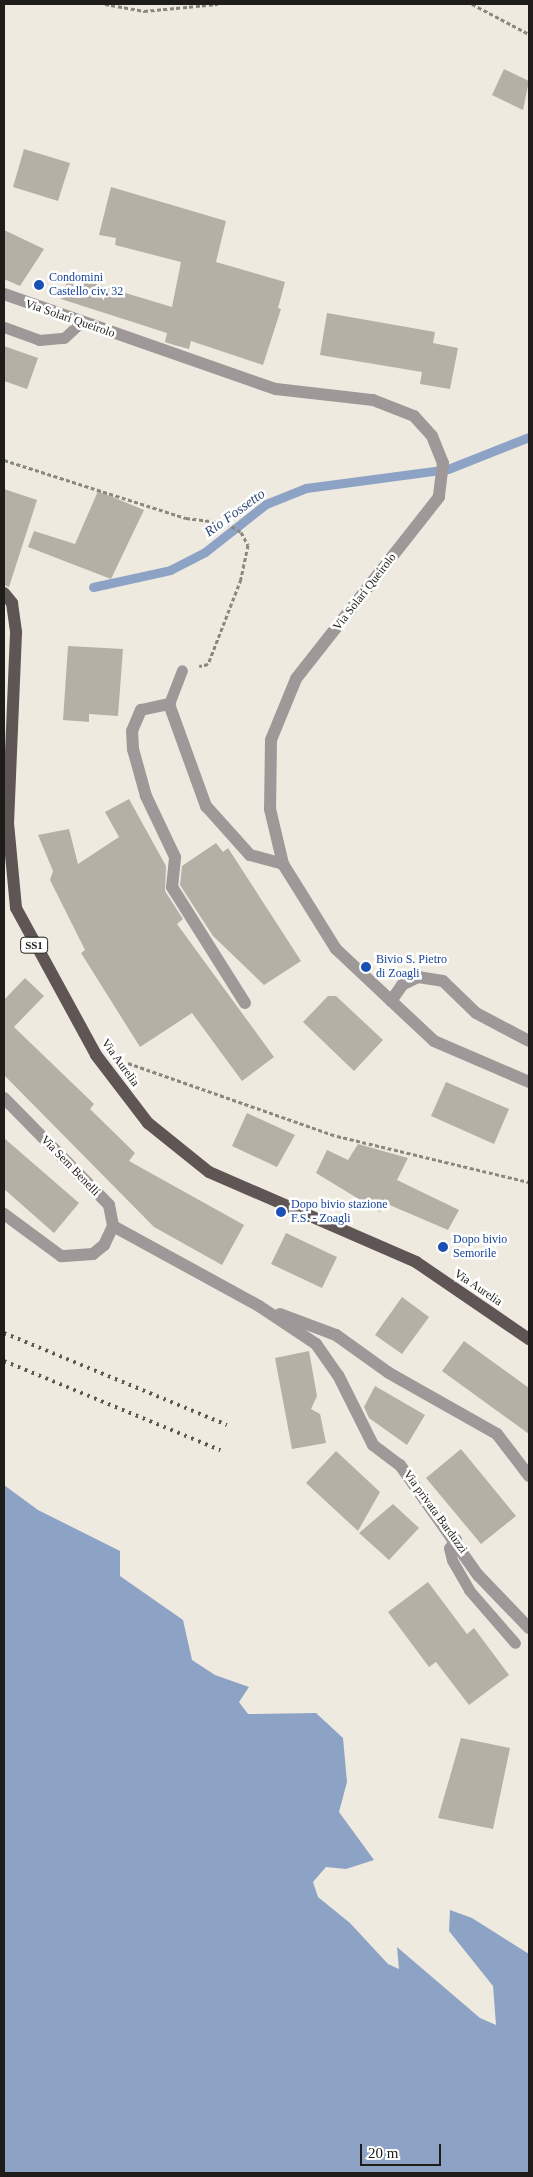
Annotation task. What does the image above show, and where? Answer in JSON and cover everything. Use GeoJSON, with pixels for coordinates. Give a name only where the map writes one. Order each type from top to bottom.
{"type":"FeatureCollection","features":[{"type":"Feature","properties":{"kind":"main road","name":"Via Aurelia"},"geometry":{"type":"LineString","coordinates":[[4,593],[12,603],[16,633],[6,823],[16,908],[96,1055],[148,1123],[210,1172],[416,1262],[529,1339]]}},
{"type":"Feature","properties":{"kind":"street","name":"Via Solari Queirolo"},"geometry":{"type":"LineString","coordinates":[[4,294],[80,323],[276,389],[372,400],[414,416],[432,436],[443,464],[438,497],[296,679],[271,740],[270,809],[283,864],[336,949],[434,1041],[529,1082]]}},
{"type":"Feature","properties":{"kind":"street"},"geometry":{"type":"LineString","coordinates":[[245,1002],[172,888],[175,857],[136,768],[132,731],[141,710],[169,704],[206,806],[250,855],[283,864]]}},
{"type":"Feature","properties":{"kind":"street"},"geometry":{"type":"LineString","coordinates":[[391,1001],[402,985],[418,977],[443,981],[476,1013],[529,1041]]}},
{"type":"Feature","properties":{"kind":"street","name":"Via Sem Benelli"},"geometry":{"type":"LineString","coordinates":[[4,1098],[109,1205],[113,1226]]}},
{"type":"Feature","properties":{"kind":"street"},"geometry":{"type":"LineString","coordinates":[[4,1214],[61,1256],[93,1254],[104,1245],[113,1226]]}},
{"type":"Feature","properties":{"kind":"street","name":"Via privata Barduzzi"},"geometry":{"type":"LineString","coordinates":[[113,1226],[266,1310],[316,1344],[338,1376],[373,1445],[400,1465],[456,1539],[478,1575],[529,1628]]}},
{"type":"Feature","properties":{"kind":"street","name":"Via privata Barduzzi"},"geometry":{"type":"LineString","coordinates":[[266,1310],[307,1321],[336,1335],[389,1373],[497,1434],[529,1476]]}},
{"type":"Feature","properties":{"kind":"lane"},"geometry":{"type":"LineString","coordinates":[[4,327],[40,340],[64,338],[80,323]]}},
{"type":"Feature","properties":{"kind":"lane"},"geometry":{"type":"LineString","coordinates":[[169,704],[182,670]]}},
{"type":"Feature","properties":{"kind":"lane"},"geometry":{"type":"LineString","coordinates":[[456,1539],[448,1548],[460,1575],[515,1643]]}},
{"type":"Feature","properties":{"kind":"path"},"geometry":{"type":"LineString","coordinates":[[106,4],[144,11],[218,4]]}},
{"type":"Feature","properties":{"kind":"path"},"geometry":{"type":"LineString","coordinates":[[472,4],[529,34]]}},
{"type":"Feature","properties":{"kind":"path"},"geometry":{"type":"LineString","coordinates":[[4,460],[186,518],[226,523],[241,532],[248,545],[224,630],[208,664],[182,670]]}},
{"type":"Feature","properties":{"kind":"path"},"geometry":{"type":"LineString","coordinates":[[150,1069],[337,1136],[529,1182]]}},
{"type":"Feature","properties":{"kind":"water"},"geometry":{"type":"Polygon","coordinates":[[[4,1485],[38,1510],[120,1551],[120,1576],[183,1620],[192,1660],[215,1675],[249,1687],[239,1702],[248,1714],[316,1713],[343,1738],[347,1782],[339,1812],[374,1860],[346,1869],[326,1867],[313,1882],[318,1897],[350,1923],[388,1964],[399,1969],[397,1947],[480,2018],[496,2025],[493,1986],[449,1931],[450,1910],[472,1918],[529,1954],[529,2173],[4,2173],[4,1485]]]}},
{"type":"Feature","properties":{"kind":"building"},"geometry":{"type":"Polygon","coordinates":[[[504,69],[529,81],[523,110],[492,95],[504,69]]]}},
{"type":"Feature","properties":{"kind":"building"},"geometry":{"type":"Polygon","coordinates":[[[24,149],[70,163],[58,201],[13,187],[24,149]]]}},
{"type":"Feature","properties":{"kind":"building"},"geometry":{"type":"Polygon","coordinates":[[[111,187],[226,221],[216,262],[285,282],[278,308],[281,309],[263,365],[191,341],[189,349],[174,345],[165,342],[167,333],[61,299],[69,276],[172,307],[181,262],[115,245],[116,238],[99,235],[111,187]]]}},
{"type":"Feature","properties":{"kind":"building"},"geometry":{"type":"Polygon","coordinates":[[[4,230],[44,249],[20,286],[4,279],[4,230]]]}},
{"type":"Feature","properties":{"kind":"building"},"geometry":{"type":"Polygon","coordinates":[[[327,313],[435,332],[433,343],[458,348],[450,389],[420,384],[422,372],[320,355],[327,313]]]}},
{"type":"Feature","properties":{"kind":"building"},"geometry":{"type":"Polygon","coordinates":[[[4,346],[38,358],[27,389],[4,381],[4,346]]]}},
{"type":"Feature","properties":{"kind":"building"},"geometry":{"type":"Polygon","coordinates":[[[4,489],[37,500],[9,587],[4,585],[4,489]]]}},
{"type":"Feature","properties":{"kind":"building"},"geometry":{"type":"Polygon","coordinates":[[[98,491],[144,510],[111,579],[28,547],[34,531],[75,544],[98,491]]]}},
{"type":"Feature","properties":{"kind":"building"},"geometry":{"type":"Polygon","coordinates":[[[68,646],[123,649],[118,716],[89,714],[89,722],[63,720],[68,646]]]}},
{"type":"Feature","properties":{"kind":"building"},"geometry":{"type":"Polygon","coordinates":[[[129,799],[166,866],[165,891],[183,919],[177,924],[274,1057],[242,1081],[192,1013],[140,1047],[81,953],[85,950],[50,880],[53,871],[38,835],[69,829],[78,864],[119,837],[105,812],[129,799]]]}},
{"type":"Feature","properties":{"kind":"building"},"geometry":{"type":"Polygon","coordinates":[[[216,843],[223,852],[228,848],[301,961],[264,985],[213,936],[180,885],[182,866],[216,843]]]}},
{"type":"Feature","properties":{"kind":"building"},"geometry":{"type":"Polygon","coordinates":[[[25,978],[44,996],[14,1027],[94,1104],[90,1109],[135,1153],[129,1161],[244,1225],[222,1265],[154,1227],[4,1075],[4,1000],[25,978]]]}},
{"type":"Feature","properties":{"kind":"building"},"geometry":{"type":"Polygon","coordinates":[[[328,996],[336,996],[383,1040],[354,1071],[303,1022],[328,996]]]}},
{"type":"Feature","properties":{"kind":"building"},"geometry":{"type":"Polygon","coordinates":[[[446,1082],[509,1109],[494,1144],[431,1116],[446,1082]]]}},
{"type":"Feature","properties":{"kind":"building"},"geometry":{"type":"Polygon","coordinates":[[[247,1113],[295,1135],[277,1167],[232,1146],[247,1113]]]}},
{"type":"Feature","properties":{"kind":"building"},"geometry":{"type":"Polygon","coordinates":[[[4,1138],[79,1203],[54,1233],[4,1189],[4,1138]]]}},
{"type":"Feature","properties":{"kind":"building"},"geometry":{"type":"Polygon","coordinates":[[[358,1144],[408,1158],[397,1180],[459,1210],[448,1230],[385,1203],[380,1212],[316,1173],[327,1150],[348,1160],[358,1144]]]}},
{"type":"Feature","properties":{"kind":"building"},"geometry":{"type":"Polygon","coordinates":[[[286,1233],[337,1257],[322,1288],[271,1264],[286,1233]]]}},
{"type":"Feature","properties":{"kind":"building"},"geometry":{"type":"Polygon","coordinates":[[[402,1297],[429,1317],[402,1354],[375,1335],[402,1297]]]}},
{"type":"Feature","properties":{"kind":"building"},"geometry":{"type":"Polygon","coordinates":[[[464,1341],[529,1388],[529,1434],[442,1371],[464,1341]]]}},
{"type":"Feature","properties":{"kind":"building"},"geometry":{"type":"Polygon","coordinates":[[[309,1351],[317,1396],[311,1409],[320,1414],[326,1443],[292,1449],[275,1358],[309,1351]]]}},
{"type":"Feature","properties":{"kind":"building"},"geometry":{"type":"Polygon","coordinates":[[[375,1386],[425,1415],[407,1445],[369,1418],[364,1407],[375,1386]]]}},
{"type":"Feature","properties":{"kind":"building"},"geometry":{"type":"Polygon","coordinates":[[[461,1449],[516,1516],[481,1544],[426,1478],[461,1449]]]}},
{"type":"Feature","properties":{"kind":"building"},"geometry":{"type":"Polygon","coordinates":[[[336,1451],[380,1492],[358,1531],[306,1483],[336,1451]]]}},
{"type":"Feature","properties":{"kind":"building"},"geometry":{"type":"Polygon","coordinates":[[[393,1504],[419,1528],[389,1560],[359,1533],[393,1504]]]}},
{"type":"Feature","properties":{"kind":"building"},"geometry":{"type":"Polygon","coordinates":[[[428,1582],[467,1634],[474,1628],[509,1675],[469,1705],[436,1662],[429,1667],[388,1612],[428,1582]]]}},
{"type":"Feature","properties":{"kind":"building"},"geometry":{"type":"Polygon","coordinates":[[[461,1738],[510,1748],[493,1829],[438,1818],[461,1738]]]}},
{"type":"Feature","properties":{"kind":"waterway","name":"Rio Fossetto"},"geometry":{"type":"LineString","coordinates":[[93,587],[170,570],[205,552],[266,504],[306,488],[448,469],[529,437]]}},
{"type":"Feature","properties":{"kind":"railway"},"geometry":{"type":"LineString","coordinates":[[4,1333],[227,1425]]}},
{"type":"Feature","properties":{"kind":"railway"},"geometry":{"type":"LineString","coordinates":[[4,1361],[220,1450]]}},
{"type":"Feature","properties":{"kind":"place","name":"Condomini Castello civ. 32"},"geometry":{"type":"Point","coordinates":[39,285]}},
{"type":"Feature","properties":{"kind":"place","name":"Bivio S. Pietro di Zoagli"},"geometry":{"type":"Point","coordinates":[366,967]}},
{"type":"Feature","properties":{"kind":"place","name":"Dopo bivio stazione F.S. - Zoagli"},"geometry":{"type":"Point","coordinates":[281,1212]}},
{"type":"Feature","properties":{"kind":"place","name":"Dopo bivio Semorile"},"geometry":{"type":"Point","coordinates":[443,1247]}}]}
